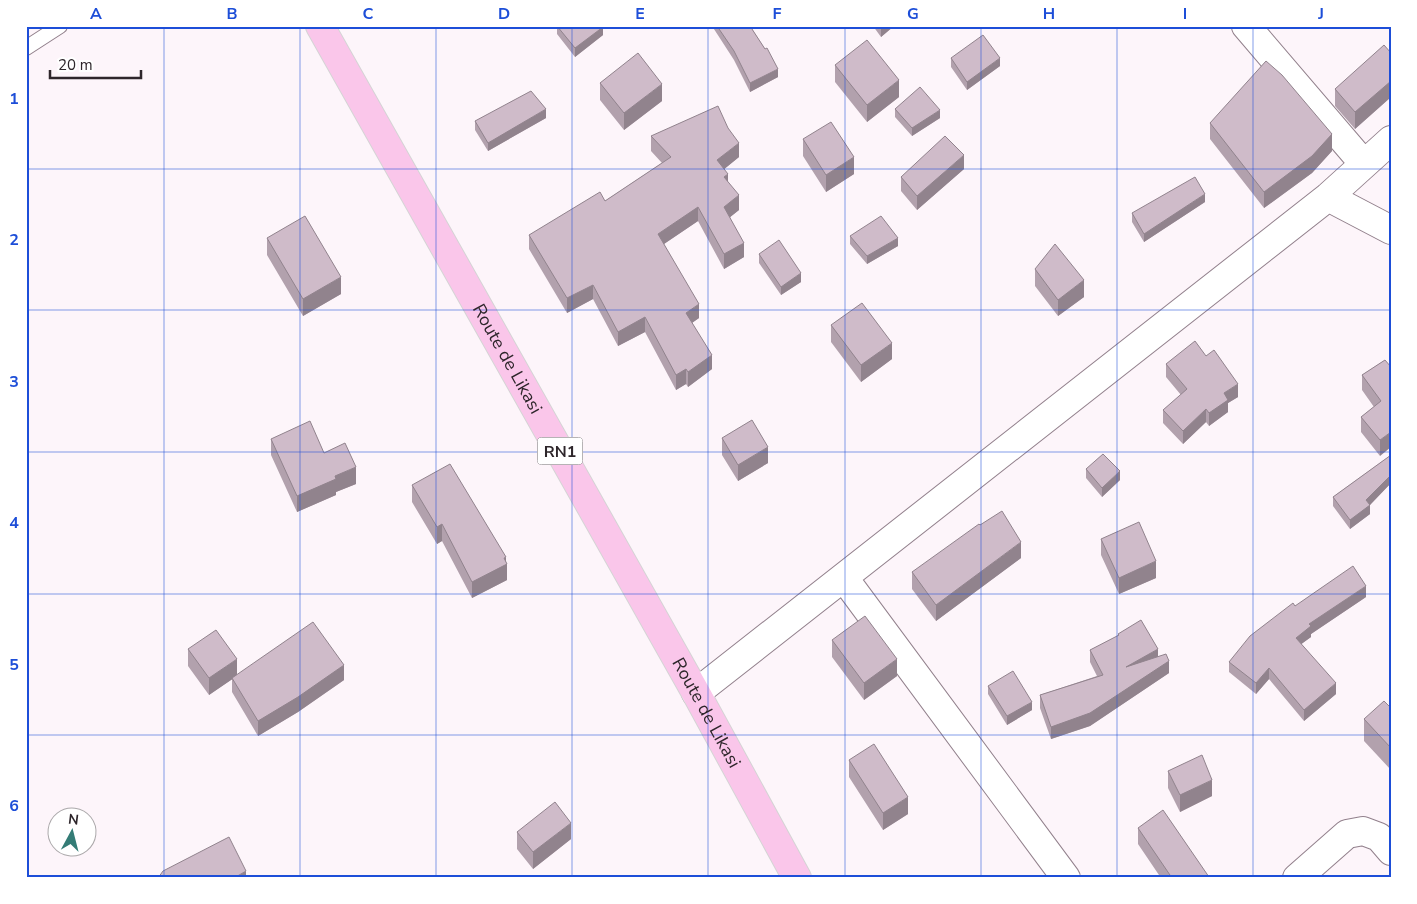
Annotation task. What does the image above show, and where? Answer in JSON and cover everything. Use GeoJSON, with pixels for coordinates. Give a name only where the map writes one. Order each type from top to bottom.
{"type":"FeatureCollection","features":[{"type":"Feature","properties":{"kind":"highway","name":"Route de Likasi"},"geometry":{"type":"LineString","coordinates":[[320,26],[696,693],[797,878]]}},
{"type":"Feature","properties":{"kind":"street"},"geometry":{"type":"LineString","coordinates":[[1246,26],[1364,164]]}},
{"type":"Feature","properties":{"kind":"street"},"geometry":{"type":"LineString","coordinates":[[696,693],[1328,197],[1391,140]]}},
{"type":"Feature","properties":{"kind":"street"},"geometry":{"type":"LineString","coordinates":[[1328,197],[1391,230]]}},
{"type":"Feature","properties":{"kind":"street"},"geometry":{"type":"LineString","coordinates":[[844,578],[1066,878]]}},
{"type":"Feature","properties":{"kind":"street"},"geometry":{"type":"LineString","coordinates":[[1297,878],[1347,834],[1363,831],[1379,837],[1391,851]]}},
{"type":"Feature","properties":{"kind":"lane"},"geometry":{"type":"LineString","coordinates":[[26,48],[60,26]]}},
{"type":"Feature","properties":{"kind":"building"},"geometry":{"type":"Polygon","coordinates":[[[557,26],[603,26],[603,27],[575,48],[557,26]]]}},
{"type":"Feature","properties":{"kind":"building"},"geometry":{"type":"Polygon","coordinates":[[[717,26],[750,26],[765,49],[767,48],[778,69],[750,83],[734,51],[717,26]]]}},
{"type":"Feature","properties":{"kind":"building"},"geometry":{"type":"Polygon","coordinates":[[[983,35],[1000,58],[967,82],[951,58],[983,35]]]}},
{"type":"Feature","properties":{"kind":"building"},"geometry":{"type":"Polygon","coordinates":[[[867,40],[899,80],[867,105],[835,65],[867,40]]]}},
{"type":"Feature","properties":{"kind":"building"},"geometry":{"type":"Polygon","coordinates":[[[1384,45],[1391,53],[1391,81],[1355,112],[1335,89],[1384,45]]]}},
{"type":"Feature","properties":{"kind":"building"},"geometry":{"type":"Polygon","coordinates":[[[638,53],[662,84],[624,113],[600,83],[638,53]]]}},
{"type":"Feature","properties":{"kind":"building"},"geometry":{"type":"Polygon","coordinates":[[[1266,61],[1282,75],[1332,134],[1312,156],[1264,192],[1210,123],[1266,61]]]}},
{"type":"Feature","properties":{"kind":"building"},"geometry":{"type":"Polygon","coordinates":[[[920,87],[940,110],[912,128],[895,109],[920,87]]]}},
{"type":"Feature","properties":{"kind":"building"},"geometry":{"type":"Polygon","coordinates":[[[531,91],[546,109],[488,143],[475,121],[531,91]]]}},
{"type":"Feature","properties":{"kind":"building"},"geometry":{"type":"Polygon","coordinates":[[[718,106],[728,128],[739,143],[717,160],[728,174],[724,177],[739,195],[724,207],[744,243],[724,254],[698,207],[658,234],[699,304],[686,313],[712,355],[688,372],[686,369],[676,375],[645,317],[618,332],[593,285],[567,298],[529,235],[600,192],[605,201],[671,157],[651,136],[718,106]]]}},
{"type":"Feature","properties":{"kind":"building"},"geometry":{"type":"Polygon","coordinates":[[[831,122],[854,157],[826,175],[803,139],[831,122]]]}},
{"type":"Feature","properties":{"kind":"building"},"geometry":{"type":"Polygon","coordinates":[[[945,136],[964,155],[917,196],[901,177],[945,136]]]}},
{"type":"Feature","properties":{"kind":"building"},"geometry":{"type":"Polygon","coordinates":[[[1195,177],[1205,194],[1144,234],[1132,213],[1195,177]]]}},
{"type":"Feature","properties":{"kind":"building"},"geometry":{"type":"Polygon","coordinates":[[[305,216],[341,277],[303,299],[267,238],[305,216]]]}},
{"type":"Feature","properties":{"kind":"building"},"geometry":{"type":"Polygon","coordinates":[[[881,216],[898,238],[867,256],[850,236],[881,216]]]}},
{"type":"Feature","properties":{"kind":"building"},"geometry":{"type":"Polygon","coordinates":[[[779,240],[801,273],[781,287],[759,254],[779,240]]]}},
{"type":"Feature","properties":{"kind":"building"},"geometry":{"type":"Polygon","coordinates":[[[1055,244],[1084,280],[1058,300],[1035,269],[1055,244]]]}},
{"type":"Feature","properties":{"kind":"building"},"geometry":{"type":"Polygon","coordinates":[[[862,303],[892,343],[861,365],[831,325],[862,303]]]}},
{"type":"Feature","properties":{"kind":"building"},"geometry":{"type":"Polygon","coordinates":[[[1195,341],[1206,356],[1214,350],[1238,384],[1224,393],[1228,400],[1209,413],[1206,409],[1183,431],[1163,410],[1187,389],[1166,364],[1195,341]]]}},
{"type":"Feature","properties":{"kind":"building"},"geometry":{"type":"Polygon","coordinates":[[[1385,360],[1391,367],[1391,432],[1380,440],[1361,417],[1381,401],[1362,375],[1385,360]]]}},
{"type":"Feature","properties":{"kind":"building"},"geometry":{"type":"Polygon","coordinates":[[[752,420],[768,447],[738,465],[722,438],[752,420]]]}},
{"type":"Feature","properties":{"kind":"building"},"geometry":{"type":"Polygon","coordinates":[[[310,421],[324,453],[345,443],[356,467],[335,476],[336,479],[297,496],[271,439],[310,421]]]}},
{"type":"Feature","properties":{"kind":"building"},"geometry":{"type":"Polygon","coordinates":[[[1103,454],[1120,471],[1102,488],[1086,469],[1103,454]]]}},
{"type":"Feature","properties":{"kind":"building"},"geometry":{"type":"Polygon","coordinates":[[[1391,455],[1391,475],[1366,500],[1370,505],[1350,520],[1333,497],[1391,455]]]}},
{"type":"Feature","properties":{"kind":"building"},"geometry":{"type":"Polygon","coordinates":[[[450,464],[506,557],[504,558],[507,564],[472,582],[442,524],[437,527],[412,485],[450,464]]]}},
{"type":"Feature","properties":{"kind":"building"},"geometry":{"type":"Polygon","coordinates":[[[1002,511],[1021,542],[936,605],[912,572],[979,524],[1002,511]]]}},
{"type":"Feature","properties":{"kind":"building"},"geometry":{"type":"Polygon","coordinates":[[[1139,522],[1156,561],[1119,578],[1101,539],[1139,522]]]}},
{"type":"Feature","properties":{"kind":"building"},"geometry":{"type":"Polygon","coordinates":[[[1353,566],[1366,586],[1309,624],[1311,626],[1296,638],[1336,683],[1304,710],[1269,668],[1256,683],[1229,662],[1250,636],[1293,603],[1295,606],[1353,566]]]}},
{"type":"Feature","properties":{"kind":"building"},"geometry":{"type":"Polygon","coordinates":[[[865,616],[897,659],[864,683],[832,640],[865,616]]]}},
{"type":"Feature","properties":{"kind":"building"},"geometry":{"type":"Polygon","coordinates":[[[1141,620],[1158,649],[1126,667],[1166,654],[1169,661],[1090,713],[1051,727],[1040,695],[1103,675],[1090,650],[1119,635],[1141,620]]]}},
{"type":"Feature","properties":{"kind":"building"},"geometry":{"type":"Polygon","coordinates":[[[313,622],[344,665],[298,697],[258,721],[232,678],[313,622]]]}},
{"type":"Feature","properties":{"kind":"building"},"geometry":{"type":"Polygon","coordinates":[[[216,630],[237,659],[209,678],[188,649],[216,630]]]}},
{"type":"Feature","properties":{"kind":"building"},"geometry":{"type":"Polygon","coordinates":[[[1013,671],[1032,702],[1007,716],[988,686],[1013,671]]]}},
{"type":"Feature","properties":{"kind":"building"},"geometry":{"type":"Polygon","coordinates":[[[1384,701],[1391,708],[1391,748],[1364,719],[1384,701]]]}},
{"type":"Feature","properties":{"kind":"building"},"geometry":{"type":"Polygon","coordinates":[[[874,744],[908,797],[883,813],[849,760],[874,744]]]}},
{"type":"Feature","properties":{"kind":"building"},"geometry":{"type":"Polygon","coordinates":[[[1202,755],[1212,780],[1180,795],[1168,771],[1202,755]]]}},
{"type":"Feature","properties":{"kind":"building"},"geometry":{"type":"Polygon","coordinates":[[[555,802],[571,823],[533,852],[517,832],[555,802]]]}},
{"type":"Feature","properties":{"kind":"building"},"geometry":{"type":"Polygon","coordinates":[[[1163,810],[1209,877],[1172,878],[1138,828],[1163,810]]]}},
{"type":"Feature","properties":{"kind":"building"},"geometry":{"type":"Polygon","coordinates":[[[229,837],[246,871],[234,878],[158,878],[163,871],[229,837]]]}}]}
